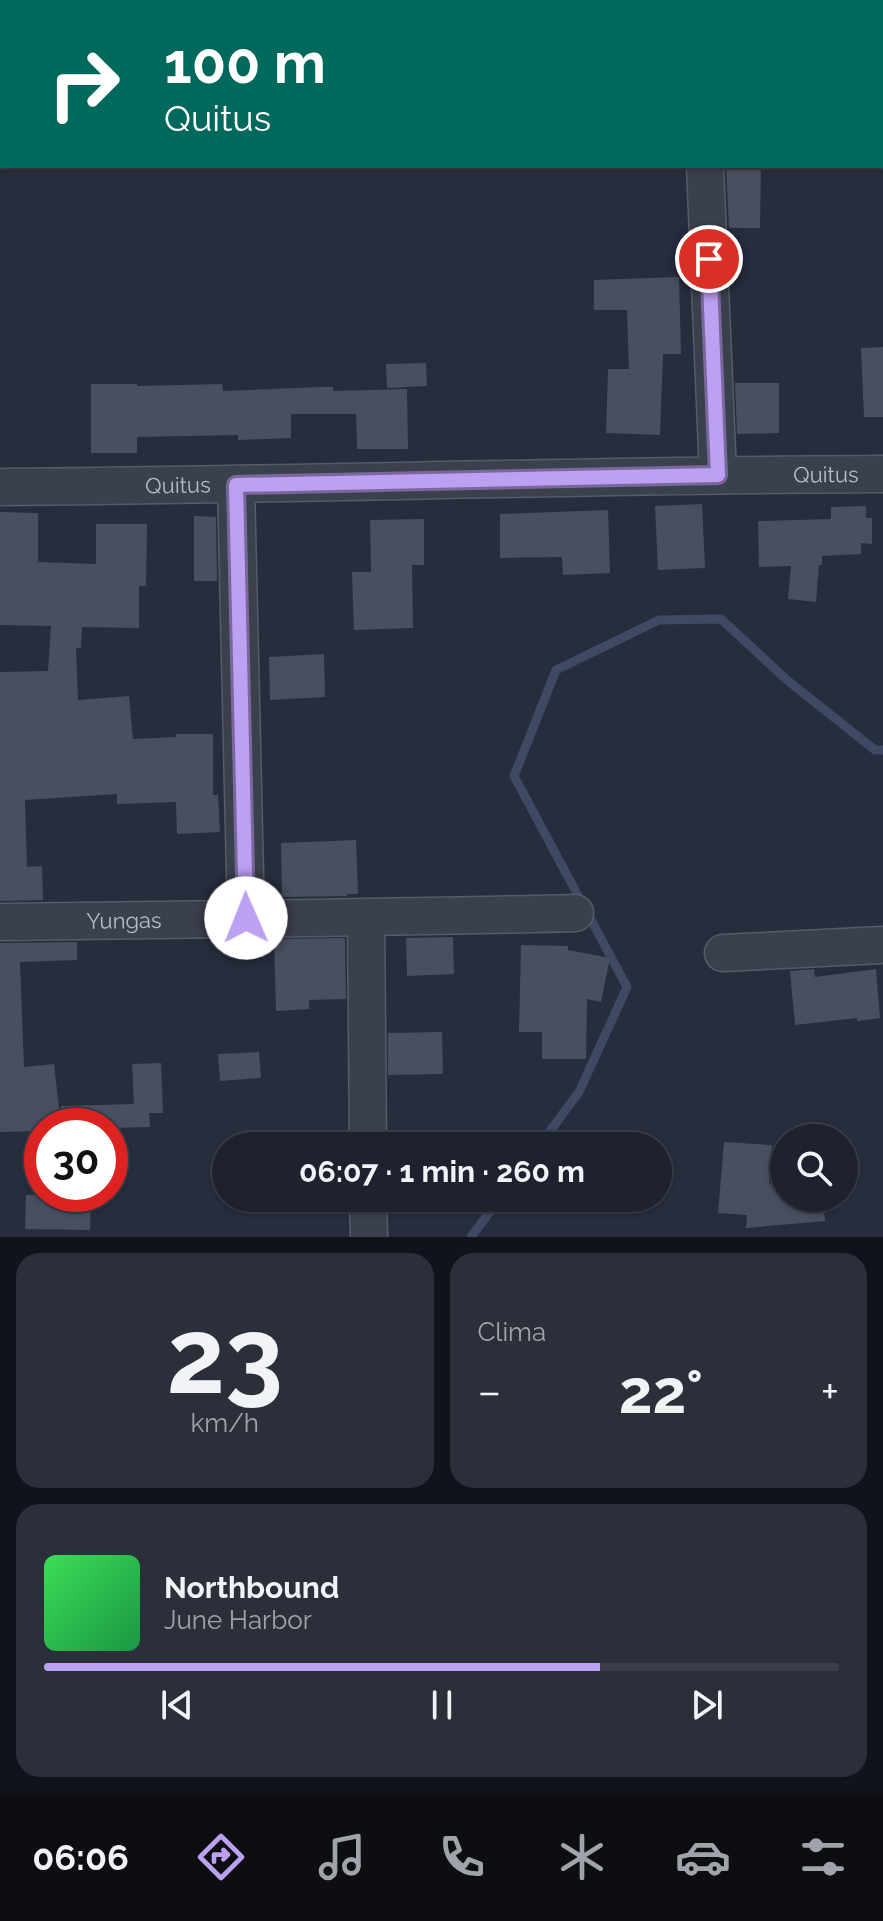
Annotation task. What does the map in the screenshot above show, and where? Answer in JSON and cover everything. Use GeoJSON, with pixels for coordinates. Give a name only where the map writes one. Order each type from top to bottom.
{"type":"FeatureCollection","features":[{"type":"Feature","properties":{"kind":"street"},"geometry":{"type":"LineString","coordinates":[[705,168],[718,475]]}},
{"type":"Feature","properties":{"kind":"street","name":"Quitus"},"geometry":{"type":"LineString","coordinates":[[0,487],[883,474]]}},
{"type":"Feature","properties":{"kind":"street"},"geometry":{"type":"LineString","coordinates":[[236,485],[246,918]]}},
{"type":"Feature","properties":{"kind":"street","name":"Yungas"},"geometry":{"type":"LineString","coordinates":[[0,922],[575,913]]}},
{"type":"Feature","properties":{"kind":"street"},"geometry":{"type":"LineString","coordinates":[[366,918],[368,1132]]}},
{"type":"Feature","properties":{"kind":"street"},"geometry":{"type":"LineString","coordinates":[[723,953],[883,945]]}},
{"type":"Feature","properties":{"kind":"street"},"geometry":{"type":"LineString","coordinates":[[368,1212],[369,1237]]}},
{"type":"Feature","properties":{"kind":"building"},"geometry":{"type":"Polygon","coordinates":[[[726,168],[761,168],[760,228],[729,228],[726,168]]]}},
{"type":"Feature","properties":{"kind":"building"},"geometry":{"type":"Polygon","coordinates":[[[679,277],[681,354],[663,354],[660,435],[606,433],[608,369],[629,369],[627,310],[594,310],[594,280],[679,277]]]}},
{"type":"Feature","properties":{"kind":"building"},"geometry":{"type":"Polygon","coordinates":[[[883,347],[883,417],[864,417],[861,348],[883,347]]]}},
{"type":"Feature","properties":{"kind":"building"},"geometry":{"type":"Polygon","coordinates":[[[426,363],[427,386],[387,388],[386,364],[426,363]]]}},
{"type":"Feature","properties":{"kind":"building"},"geometry":{"type":"Polygon","coordinates":[[[735,383],[779,383],[779,433],[737,434],[735,383]]]}},
{"type":"Feature","properties":{"kind":"building"},"geometry":{"type":"Polygon","coordinates":[[[91,384],[222,384],[223,391],[320,387],[333,387],[333,391],[407,389],[408,449],[357,449],[356,414],[291,414],[291,438],[238,440],[238,435],[137,437],[137,453],[91,453],[91,384]]]}},
{"type":"Feature","properties":{"kind":"building"},"geometry":{"type":"Polygon","coordinates":[[[702,504],[705,568],[658,570],[655,506],[702,504]]]}},
{"type":"Feature","properties":{"kind":"building"},"geometry":{"type":"Polygon","coordinates":[[[866,506],[866,518],[872,518],[872,544],[861,543],[861,554],[822,556],[816,602],[788,599],[791,566],[759,567],[758,521],[831,519],[831,507],[866,506]]]}},
{"type":"Feature","properties":{"kind":"building"},"geometry":{"type":"Polygon","coordinates":[[[608,510],[610,573],[563,575],[562,557],[500,558],[500,514],[608,510]]]}},
{"type":"Feature","properties":{"kind":"building"},"geometry":{"type":"Polygon","coordinates":[[[0,512],[38,513],[38,562],[96,564],[96,524],[147,524],[146,586],[139,586],[139,628],[82,627],[81,648],[76,648],[78,700],[129,696],[133,739],[213,734],[213,795],[218,795],[220,832],[177,834],[176,802],[117,804],[117,794],[25,800],[27,867],[42,866],[43,900],[0,901],[0,672],[48,671],[51,626],[0,625],[0,512]]]}},
{"type":"Feature","properties":{"kind":"building"},"geometry":{"type":"Polygon","coordinates":[[[194,516],[216,517],[217,581],[194,581],[194,516]]]}},
{"type":"Feature","properties":{"kind":"building"},"geometry":{"type":"Polygon","coordinates":[[[424,519],[424,565],[412,565],[413,628],[354,630],[352,572],[371,572],[370,520],[424,519]]]}},
{"type":"Feature","properties":{"kind":"building"},"geometry":{"type":"Polygon","coordinates":[[[324,654],[325,697],[270,700],[269,657],[324,654]]]}},
{"type":"Feature","properties":{"kind":"building"},"geometry":{"type":"Polygon","coordinates":[[[356,840],[358,894],[282,897],[281,843],[356,840]]]}},
{"type":"Feature","properties":{"kind":"building"},"geometry":{"type":"Polygon","coordinates":[[[453,937],[454,974],[407,976],[406,938],[453,937]]]}},
{"type":"Feature","properties":{"kind":"building"},"geometry":{"type":"Polygon","coordinates":[[[345,938],[346,999],[309,1000],[309,1009],[276,1011],[274,939],[345,938]]]}},
{"type":"Feature","properties":{"kind":"building"},"geometry":{"type":"Polygon","coordinates":[[[77,942],[77,960],[20,962],[24,1067],[54,1064],[59,1108],[24,1108],[24,1131],[0,1132],[0,943],[77,942]]]}},
{"type":"Feature","properties":{"kind":"building"},"geometry":{"type":"Polygon","coordinates":[[[521,945],[568,946],[568,950],[610,958],[601,1002],[587,999],[586,1059],[542,1059],[542,1032],[519,1032],[521,945]]]}},
{"type":"Feature","properties":{"kind":"building"},"geometry":{"type":"Polygon","coordinates":[[[814,969],[815,977],[876,969],[880,1018],[795,1025],[790,971],[814,969]]]}},
{"type":"Feature","properties":{"kind":"building"},"geometry":{"type":"Polygon","coordinates":[[[442,1032],[443,1074],[388,1075],[388,1033],[442,1032]]]}},
{"type":"Feature","properties":{"kind":"building"},"geometry":{"type":"Polygon","coordinates":[[[259,1052],[261,1078],[220,1081],[218,1054],[259,1052]]]}},
{"type":"Feature","properties":{"kind":"building"},"geometry":{"type":"Polygon","coordinates":[[[161,1063],[163,1113],[149,1113],[150,1127],[128,1128],[128,1108],[61,1108],[134,1104],[132,1064],[161,1063]]]}},
{"type":"Feature","properties":{"kind":"building"},"geometry":{"type":"Polygon","coordinates":[[[724,1142],[770,1145],[770,1212],[824,1212],[825,1221],[746,1228],[747,1215],[718,1213],[724,1142]]]}},
{"type":"Feature","properties":{"kind":"building"},"geometry":{"type":"Polygon","coordinates":[[[26,1212],[91,1212],[90,1230],[25,1229],[26,1212]]]}},
{"type":"Feature","properties":{"kind":"waterway"},"geometry":{"type":"LineString","coordinates":[[549,1132],[579,1092],[627,987],[514,776],[556,670],[659,620],[721,619],[787,680],[875,750],[883,750]]}},
{"type":"Feature","properties":{"kind":"waterway"},"geometry":{"type":"LineString","coordinates":[[471,1237],[490,1212]]}},
{"type":"Feature","properties":{"kind":"route"},"geometry":{"type":"LineString","coordinates":[[246,918],[236,485],[718,475],[709,259]]}}]}
